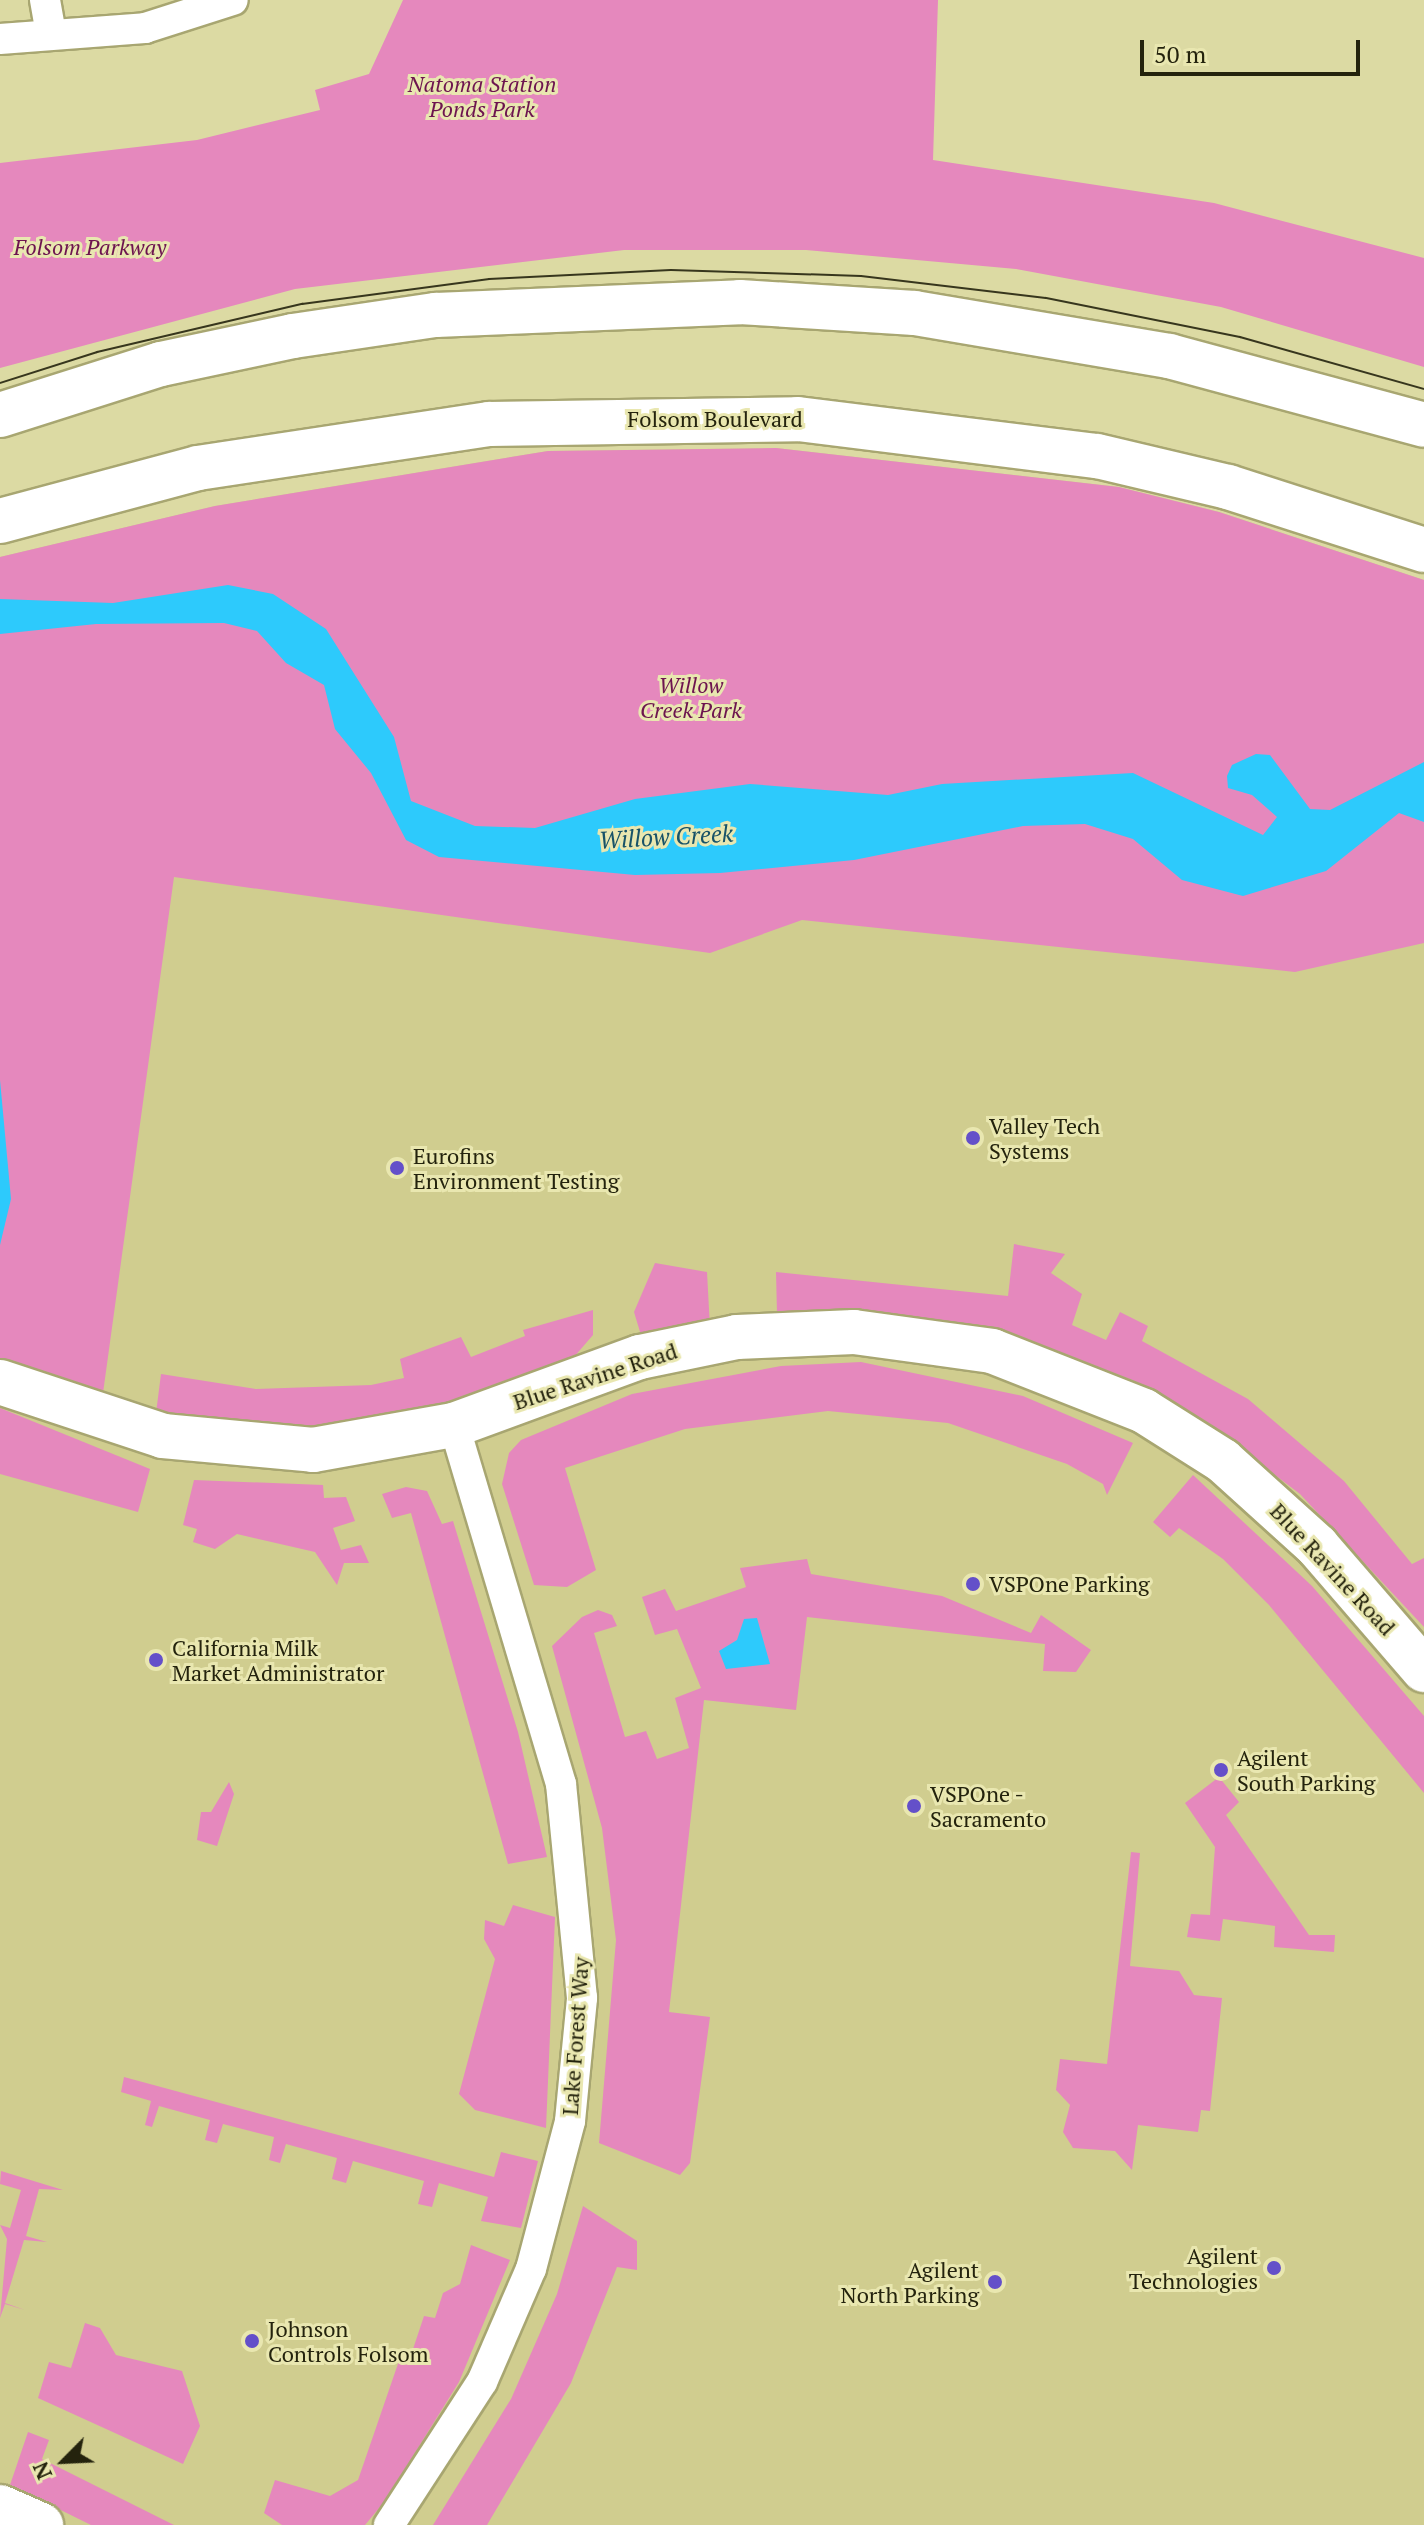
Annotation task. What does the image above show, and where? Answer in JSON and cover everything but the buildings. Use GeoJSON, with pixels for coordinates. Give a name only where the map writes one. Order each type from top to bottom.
{"type":"FeatureCollection","features":[{"type":"Feature","properties":{"kind":"main road"},"geometry":{"type":"LineString","coordinates":[[0,415],[161,364],[293,336],[452,314],[740,302],[915,313],[1169,356],[1424,425]]}},
{"type":"Feature","properties":{"kind":"main road","name":"Folsom Boulevard"},"geometry":{"type":"LineString","coordinates":[[0,521],[198,468],[489,424],[798,419],[1097,456],[1228,487],[1424,550]]}},
{"type":"Feature","properties":{"kind":"main road","name":"Blue Ravine Road"},"geometry":{"type":"LineString","coordinates":[[0,1382],[106,1420],[222,1446],[354,1447],[454,1425],[640,1357],[737,1337],[854,1332],[992,1351],[1118,1399],[1223,1461],[1317,1546],[1424,1670]]}},
{"type":"Feature","properties":{"kind":"main road"},"geometry":{"type":"LineString","coordinates":[[0,2507],[41,2525]]}},
{"type":"Feature","properties":{"kind":"street"},"geometry":{"type":"LineString","coordinates":[[45,0],[51,34]]}},
{"type":"Feature","properties":{"kind":"street"},"geometry":{"type":"LineString","coordinates":[[0,39],[145,28],[233,0]]}},
{"type":"Feature","properties":{"kind":"street","name":"Lake Forest Way"},"geometry":{"type":"LineString","coordinates":[[389,2525],[482,2382],[531,2269],[570,2121],[582,1998],[561,1784],[454,1425]]}},
{"type":"Feature","properties":{"kind":"shaded area"},"geometry":{"type":"Polygon","coordinates":[[[776,448],[1119,487],[1219,512],[1424,580],[1424,2525],[0,2525],[0,557],[215,506],[548,451],[776,448]]]}},
{"type":"Feature","properties":{"kind":"green space","name":"Folsom Parkway"},"geometry":{"type":"Polygon","coordinates":[[[403,0],[938,0],[933,160],[1214,203],[1424,258],[1424,367],[1221,307],[1016,269],[806,250],[624,250],[295,289],[0,368],[0,163],[197,140],[320,110],[315,90],[369,74],[403,0]]]}},
{"type":"Feature","properties":{"kind":"green space","name":"Willow Creek Park"},"geometry":{"type":"Polygon","coordinates":[[[776,448],[1119,487],[1219,512],[1424,580],[1424,943],[1295,972],[802,920],[710,953],[174,877],[103,1393],[0,1360],[0,557],[215,506],[548,451],[776,448]]]}},
{"type":"Feature","properties":{"kind":"green space"},"geometry":{"type":"Polygon","coordinates":[[[1014,1244],[1065,1254],[1051,1273],[1082,1294],[1072,1325],[1106,1340],[1120,1312],[1148,1326],[1142,1341],[1248,1399],[1344,1481],[1412,1564],[1424,1558],[1424,1627],[1300,1494],[1194,1414],[1132,1380],[1026,1341],[777,1314],[776,1272],[1008,1296],[1014,1244]]]}},
{"type":"Feature","properties":{"kind":"green space"},"geometry":{"type":"Polygon","coordinates":[[[655,1263],[707,1272],[710,1328],[644,1345],[634,1312],[655,1263]]]}},
{"type":"Feature","properties":{"kind":"green space"},"geometry":{"type":"Polygon","coordinates":[[[593,1310],[593,1335],[574,1357],[437,1408],[315,1432],[156,1413],[161,1374],[256,1389],[371,1385],[404,1378],[400,1359],[461,1337],[471,1357],[525,1336],[523,1330],[593,1310]]]}},
{"type":"Feature","properties":{"kind":"green space"},"geometry":{"type":"Polygon","coordinates":[[[861,1362],[1023,1396],[1133,1443],[1107,1495],[1103,1484],[1067,1464],[948,1423],[828,1411],[685,1429],[565,1468],[596,1570],[567,1587],[534,1585],[502,1484],[509,1453],[521,1440],[632,1394],[781,1366],[861,1362]]]}},
{"type":"Feature","properties":{"kind":"green space"},"geometry":{"type":"Polygon","coordinates":[[[0,1408],[150,1469],[138,1512],[0,1474],[0,1408]]]}},
{"type":"Feature","properties":{"kind":"green space"},"geometry":{"type":"Polygon","coordinates":[[[1193,1475],[1312,1586],[1424,1716],[1424,1793],[1269,1605],[1223,1559],[1179,1528],[1170,1537],[1153,1522],[1193,1475]]]}},
{"type":"Feature","properties":{"kind":"green space"},"geometry":{"type":"Polygon","coordinates":[[[194,1480],[323,1485],[324,1498],[346,1497],[355,1521],[333,1528],[341,1550],[361,1545],[369,1563],[344,1563],[337,1585],[315,1552],[237,1534],[215,1549],[193,1542],[197,1529],[183,1525],[194,1480]]]}},
{"type":"Feature","properties":{"kind":"green space"},"geometry":{"type":"Polygon","coordinates":[[[406,1487],[427,1491],[442,1524],[453,1521],[518,1732],[547,1857],[508,1864],[411,1513],[392,1518],[382,1494],[406,1487]]]}},
{"type":"Feature","properties":{"kind":"green space"},"geometry":{"type":"Polygon","coordinates":[[[807,1559],[811,1574],[942,1596],[1031,1633],[1041,1615],[1091,1650],[1076,1672],[1043,1671],[1045,1644],[807,1617],[796,1710],[704,1700],[669,2012],[710,2017],[690,2163],[680,2175],[599,2143],[616,1940],[602,1828],[552,1646],[582,1617],[598,1610],[612,1615],[617,1626],[594,1633],[625,1737],[646,1731],[657,1759],[689,1748],[675,1698],[701,1688],[677,1629],[655,1635],[642,1597],[665,1589],[676,1611],[746,1587],[740,1568],[807,1559]]]}},
{"type":"Feature","properties":{"kind":"green space"},"geometry":{"type":"Polygon","coordinates":[[[1219,1777],[1239,1802],[1226,1815],[1309,1935],[1335,1935],[1334,1952],[1274,1947],[1275,1926],[1223,1919],[1220,1941],[1187,1937],[1191,1914],[1210,1915],[1215,1847],[1185,1803],[1219,1777]]]}},
{"type":"Feature","properties":{"kind":"green space"},"geometry":{"type":"Polygon","coordinates":[[[229,1782],[234,1794],[217,1846],[197,1840],[201,1812],[211,1812],[229,1782]]]}},
{"type":"Feature","properties":{"kind":"green space"},"geometry":{"type":"Polygon","coordinates":[[[1131,1852],[1140,1853],[1130,1966],[1179,1971],[1194,1995],[1222,1998],[1210,2111],[1201,2110],[1198,2132],[1138,2125],[1132,2170],[1115,2151],[1073,2148],[1063,2132],[1070,2105],[1056,2090],[1060,2059],[1107,2064],[1131,1852]]]}},
{"type":"Feature","properties":{"kind":"green space"},"geometry":{"type":"Polygon","coordinates":[[[513,1905],[555,1917],[546,2128],[475,2110],[459,2094],[495,1959],[484,1939],[485,1920],[504,1926],[513,1905]]]}},
{"type":"Feature","properties":{"kind":"green space"},"geometry":{"type":"Polygon","coordinates":[[[124,2077],[494,2177],[501,2152],[538,2161],[521,2228],[481,2221],[488,2197],[439,2183],[432,2207],[418,2204],[424,2181],[353,2161],[346,2183],[332,2179],[337,2158],[286,2144],[280,2163],[269,2160],[274,2137],[223,2124],[217,2143],[205,2140],[210,2120],[159,2106],[152,2127],[145,2125],[151,2101],[121,2092],[124,2077]]]}},
{"type":"Feature","properties":{"kind":"green space"},"geometry":{"type":"Polygon","coordinates":[[[1,2171],[63,2190],[39,2189],[26,2236],[47,2242],[24,2240],[5,2303],[25,2310],[5,2304],[0,2318],[7,2239],[0,2225],[10,2228],[21,2190],[0,2184],[1,2171]]]}},
{"type":"Feature","properties":{"kind":"green space"},"geometry":{"type":"Polygon","coordinates":[[[583,2206],[637,2241],[637,2270],[617,2267],[571,2383],[487,2525],[433,2525],[511,2399],[557,2294],[583,2206]]]}},
{"type":"Feature","properties":{"kind":"green space"},"geometry":{"type":"Polygon","coordinates":[[[471,2245],[510,2260],[459,2382],[385,2501],[365,2525],[282,2525],[264,2513],[275,2480],[330,2496],[358,2480],[401,2355],[410,2358],[424,2316],[435,2318],[443,2293],[460,2284],[471,2245]]]}},
{"type":"Feature","properties":{"kind":"green space"},"geometry":{"type":"Polygon","coordinates":[[[85,2323],[100,2328],[116,2355],[182,2371],[200,2426],[183,2464],[38,2398],[49,2362],[71,2368],[85,2323]]]}},
{"type":"Feature","properties":{"kind":"green space"},"geometry":{"type":"Polygon","coordinates":[[[28,2432],[49,2440],[42,2459],[174,2525],[91,2525],[10,2485],[28,2432]]]}},
{"type":"Feature","properties":{"kind":"water","name":"Willow Creek"},"geometry":{"type":"Polygon","coordinates":[[[228,585],[273,594],[326,629],[394,737],[411,801],[475,826],[535,828],[635,799],[750,784],[888,795],[942,784],[1133,773],[1263,835],[1277,817],[1252,795],[1228,788],[1227,776],[1232,765],[1256,754],[1270,755],[1310,809],[1330,810],[1424,762],[1424,822],[1399,813],[1326,871],[1243,896],[1182,880],[1133,839],[1085,824],[1023,826],[854,860],[720,873],[635,875],[439,857],[406,840],[371,773],[335,729],[324,685],[286,663],[257,631],[224,623],[96,624],[0,634],[0,599],[113,603],[228,585]]]}},
{"type":"Feature","properties":{"kind":"water"},"geometry":{"type":"Polygon","coordinates":[[[0,1080],[11,1199],[0,1245],[0,1080]]]}},
{"type":"Feature","properties":{"kind":"water"},"geometry":{"type":"Polygon","coordinates":[[[757,1618],[770,1664],[726,1669],[719,1651],[737,1640],[744,1619],[757,1618]]]}},
{"type":"Feature","properties":{"kind":"tram line"},"geometry":{"type":"LineString","coordinates":[[0,383],[97,352],[302,304],[489,279],[671,270],[861,276],[1046,298],[1240,337],[1424,389]]}},
{"type":"Feature","properties":{"kind":"place","name":"Valley Tech Systems"},"geometry":{"type":"Point","coordinates":[973,1138]}},
{"type":"Feature","properties":{"kind":"place","name":"Eurofins Environment Testing"},"geometry":{"type":"Point","coordinates":[397,1168]}},
{"type":"Feature","properties":{"kind":"place","name":"VSPOne Parking"},"geometry":{"type":"Point","coordinates":[973,1584]}},
{"type":"Feature","properties":{"kind":"place","name":"California Milk Market Administrator"},"geometry":{"type":"Point","coordinates":[156,1660]}},
{"type":"Feature","properties":{"kind":"place","name":"Agilent South Parking"},"geometry":{"type":"Point","coordinates":[1221,1770]}},
{"type":"Feature","properties":{"kind":"place","name":"VSPOne - Sacramento"},"geometry":{"type":"Point","coordinates":[914,1806]}},
{"type":"Feature","properties":{"kind":"place","name":"Agilent Technologies"},"geometry":{"type":"Point","coordinates":[1274,2268]}},
{"type":"Feature","properties":{"kind":"place","name":"Agilent North Parking"},"geometry":{"type":"Point","coordinates":[995,2282]}},
{"type":"Feature","properties":{"kind":"place","name":"Johnson Controls Folsom"},"geometry":{"type":"Point","coordinates":[252,2341]}},
{"type":"Feature","properties":{"kind":"park label","name":"Natoma Station Ponds Park"},"geometry":{"type":"Point","coordinates":[482,96]}}]}
